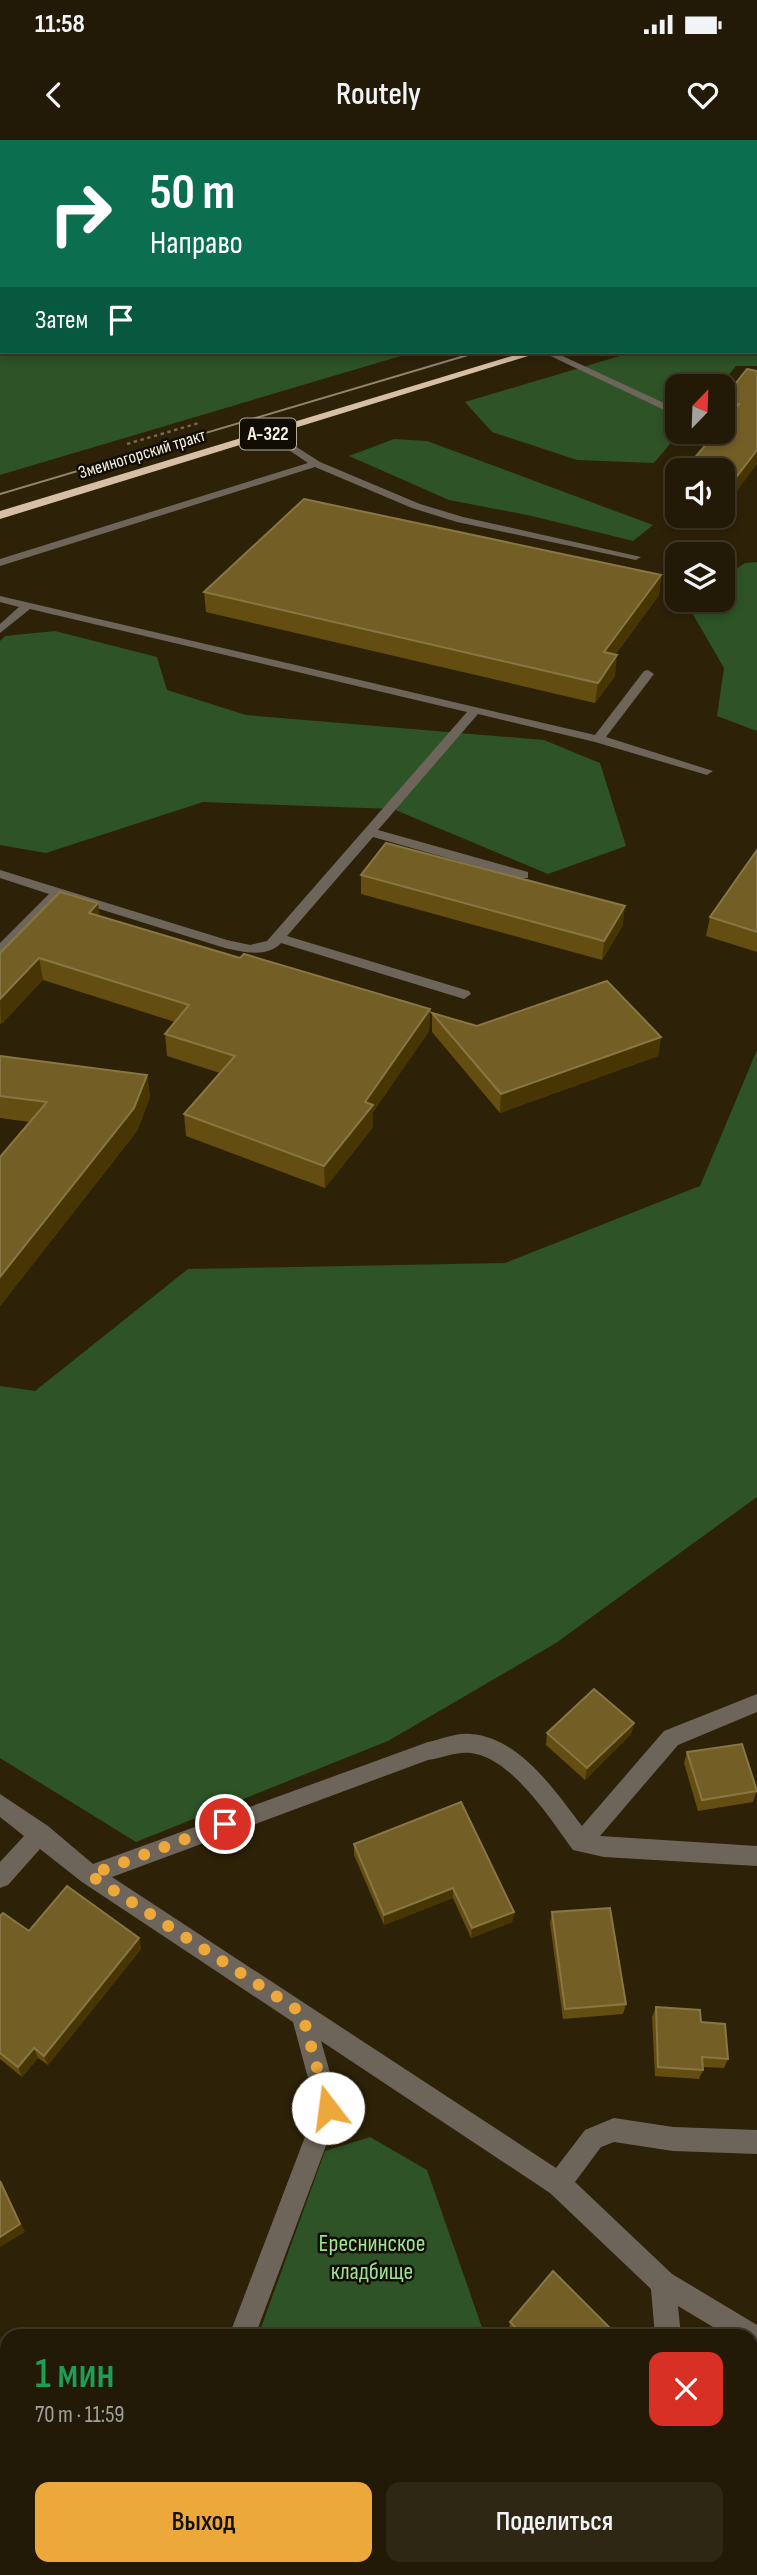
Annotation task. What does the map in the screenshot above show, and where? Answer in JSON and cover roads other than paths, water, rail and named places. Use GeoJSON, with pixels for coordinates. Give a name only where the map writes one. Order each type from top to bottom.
{"type":"FeatureCollection","features":[{"type":"Feature","properties":{"kind":"highway","name":"Змеиногорский тракт"},"geometry":{"type":"LineString","coordinates":[[0,515],[529,354]]}},
{"type":"Feature","properties":{"kind":"street"},"geometry":{"type":"LineString","coordinates":[[551,354],[665,407]]}},
{"type":"Feature","properties":{"kind":"street"},"geometry":{"type":"LineString","coordinates":[[270,433],[316,464],[416,506],[461,520],[636,557]]}},
{"type":"Feature","properties":{"kind":"street"},"geometry":{"type":"LineString","coordinates":[[0,564],[316,464]]}},
{"type":"Feature","properties":{"kind":"street"},"geometry":{"type":"LineString","coordinates":[[0,599],[598,739],[707,771]]}},
{"type":"Feature","properties":{"kind":"street"},"geometry":{"type":"LineString","coordinates":[[0,630],[26,607]]}},
{"type":"Feature","properties":{"kind":"street"},"geometry":{"type":"LineString","coordinates":[[598,739],[648,674]]}},
{"type":"Feature","properties":{"kind":"street"},"geometry":{"type":"LineString","coordinates":[[0,874],[225,944],[250,949],[272,944],[475,710]]}},
{"type":"Feature","properties":{"kind":"street"},"geometry":{"type":"LineString","coordinates":[[370,832],[523,875]]}},
{"type":"Feature","properties":{"kind":"street"},"geometry":{"type":"LineString","coordinates":[[0,951],[59,892]]}},
{"type":"Feature","properties":{"kind":"street"},"geometry":{"type":"LineString","coordinates":[[279,937],[464,994]]}},
{"type":"Feature","properties":{"kind":"street"},"geometry":{"type":"LineString","coordinates":[[581,1843],[671,1738],[757,1703]]}},
{"type":"Feature","properties":{"kind":"street"},"geometry":{"type":"LineString","coordinates":[[90,1875],[428,1751],[474,1743],[515,1765],[548,1800],[581,1843],[604,1847],[757,1856]]}},
{"type":"Feature","properties":{"kind":"street"},"geometry":{"type":"LineString","coordinates":[[0,1804],[90,1875],[559,2183],[663,2283],[740,2329]]}},
{"type":"Feature","properties":{"kind":"street"},"geometry":{"type":"LineString","coordinates":[[0,1878],[40,1833]]}},
{"type":"Feature","properties":{"kind":"street"},"geometry":{"type":"LineString","coordinates":[[245,2329],[328,2108],[302,2013]]}},
{"type":"Feature","properties":{"kind":"street"},"geometry":{"type":"LineString","coordinates":[[559,2183],[593,2138],[614,2130],[673,2139],[757,2142]]}},
{"type":"Feature","properties":{"kind":"street"},"geometry":{"type":"LineString","coordinates":[[663,2283],[667,2329]]}},
{"type":"Feature","properties":{"kind":"tram line"},"geometry":{"type":"LineString","coordinates":[[0,494],[471,354]]}},
{"type":"Feature","properties":{"kind":"park label","name":"Ереснинское кладбище"},"geometry":{"type":"Point","coordinates":[372,2257]}}]}
